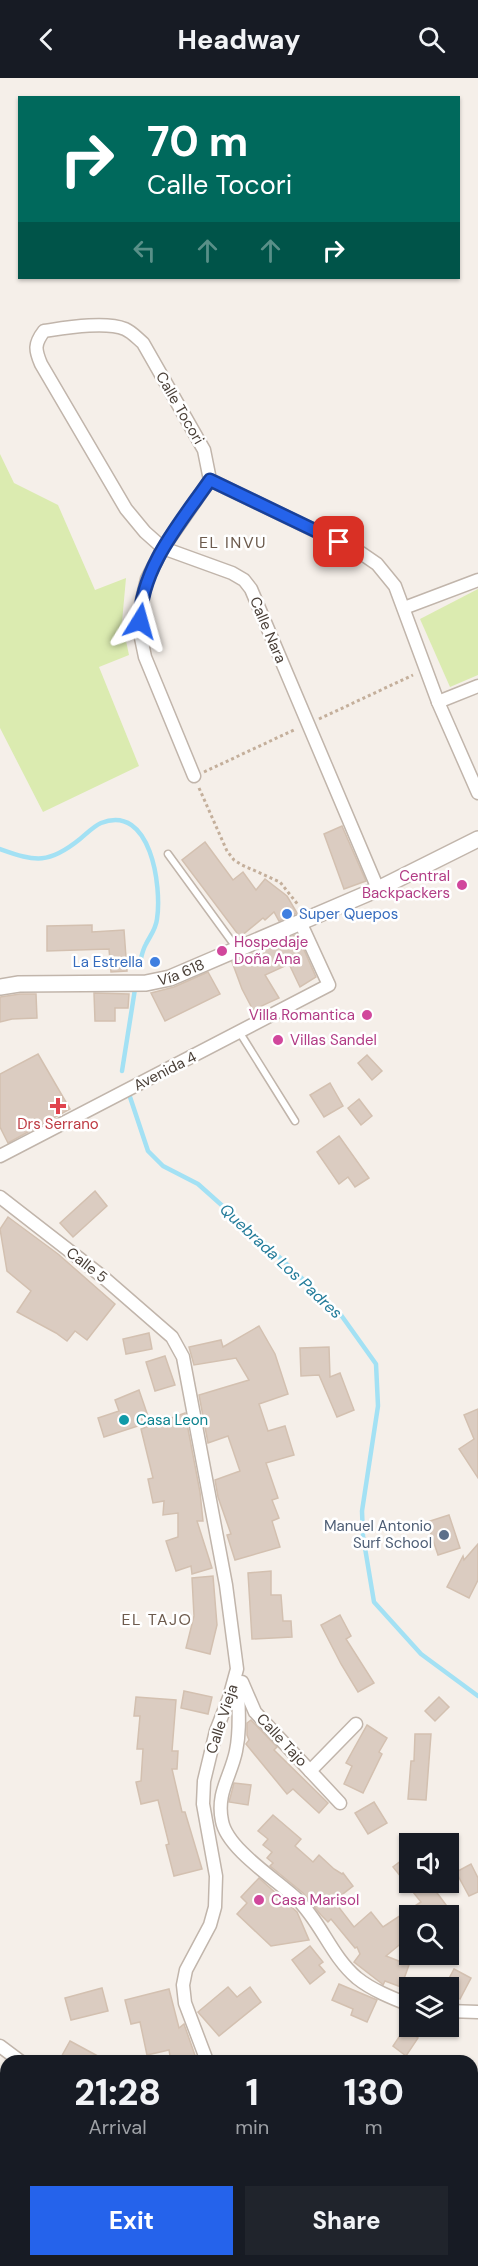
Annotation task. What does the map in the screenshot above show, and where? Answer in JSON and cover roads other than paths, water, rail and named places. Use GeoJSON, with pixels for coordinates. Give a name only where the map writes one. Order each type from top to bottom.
{"type":"FeatureCollection","features":[{"type":"Feature","properties":{"kind":"street","name":"Calle Tocori"},"geometry":{"type":"LineString","coordinates":[[36,342],[44,331],[59,329],[108,325],[133,333],[143,344],[204,450],[210,480]]}},
{"type":"Feature","properties":{"kind":"street","name":"Calle Nara"},"geometry":{"type":"LineString","coordinates":[[36,342],[36,351],[41,364],[126,509],[145,532],[163,548],[232,573],[244,580],[251,590],[378,889]]}},
{"type":"Feature","properties":{"kind":"street"},"geometry":{"type":"LineString","coordinates":[[194,776],[145,657],[140,633],[140,608],[147,579],[163,548],[210,480],[361,553],[387,573],[395,586],[438,702],[478,793]]}},
{"type":"Feature","properties":{"kind":"street"},"geometry":{"type":"LineString","coordinates":[[404,608],[478,580]]}},
{"type":"Feature","properties":{"kind":"street"},"geometry":{"type":"LineString","coordinates":[[438,702],[478,686]]}},
{"type":"Feature","properties":{"kind":"street","name":"Vía 618"},"geometry":{"type":"LineString","coordinates":[[0,987],[30,984],[146,983],[170,978],[305,922],[378,889],[478,839]]}},
{"type":"Feature","properties":{"kind":"street","name":"Avenida 4"},"geometry":{"type":"LineString","coordinates":[[0,1156],[329,985],[305,922]]}},
{"type":"Feature","properties":{"kind":"street","name":"Calle 5"},"geometry":{"type":"LineString","coordinates":[[0,1197],[103,1277],[172,1337]]}},
{"type":"Feature","properties":{"kind":"street","name":"Calle Vieja"},"geometry":{"type":"LineString","coordinates":[[172,1337],[183,1357],[201,1448],[226,1585],[237,1669],[216,1731],[204,1781],[203,1804],[216,1876],[215,1907],[210,1925],[186,1970],[183,1985],[185,2003],[205,2055]]}},
{"type":"Feature","properties":{"kind":"street"},"geometry":{"type":"LineString","coordinates":[[237,1669],[239,1732],[236,1754],[226,1778],[221,1800],[222,1823],[233,1842],[261,1870],[297,1899],[311,1915],[332,1950],[358,1979],[399,2001]]}},
{"type":"Feature","properties":{"kind":"street","name":"Calle Tajo"},"geometry":{"type":"LineString","coordinates":[[237,1669],[255,1712],[340,1803]]}},
{"type":"Feature","properties":{"kind":"street"},"geometry":{"type":"LineString","coordinates":[[310,1771],[356,1724]]}},
{"type":"Feature","properties":{"kind":"street"},"geometry":{"type":"LineString","coordinates":[[459,2011],[478,2012]]}},
{"type":"Feature","properties":{"kind":"lane"},"geometry":{"type":"LineString","coordinates":[[168,854],[238,950]]}},
{"type":"Feature","properties":{"kind":"lane"},"geometry":{"type":"LineString","coordinates":[[240,1033],[295,1121]]}},
{"type":"Feature","properties":{"kind":"waterway","name":"Quebrada Los Padres"},"geometry":{"type":"LineString","coordinates":[[0,849],[33,858],[51,857],[69,847],[101,823],[118,820],[132,825],[142,836],[150,852],[155,869],[158,905],[156,923],[139,966]]}},
{"type":"Feature","properties":{"kind":"waterway","name":"Quebrada Los Padres"},"geometry":{"type":"LineString","coordinates":[[122,1071],[135,989]]}},
{"type":"Feature","properties":{"kind":"waterway","name":"Quebrada Los Padres"},"geometry":{"type":"LineString","coordinates":[[129,1094],[148,1151],[163,1166],[198,1184],[262,1241],[341,1315],[376,1364],[378,1406],[362,1511],[363,1536],[374,1602],[421,1654],[478,1696]]}},
{"type":"Feature","properties":{"kind":"place","name":"Central Backpackers"},"geometry":{"type":"Point","coordinates":[462,885]}},
{"type":"Feature","properties":{"kind":"place","name":"Super Quepos"},"geometry":{"type":"Point","coordinates":[287,914]}},
{"type":"Feature","properties":{"kind":"place","name":"Hospedaje Doña Ana"},"geometry":{"type":"Point","coordinates":[222,951]}},
{"type":"Feature","properties":{"kind":"place","name":"La Estrella"},"geometry":{"type":"Point","coordinates":[155,962]}},
{"type":"Feature","properties":{"kind":"place","name":"Villa Romantica"},"geometry":{"type":"Point","coordinates":[367,1015]}},
{"type":"Feature","properties":{"kind":"place","name":"Villas Sandel"},"geometry":{"type":"Point","coordinates":[278,1040]}},
{"type":"Feature","properties":{"kind":"place","name":"Drs Serrano"},"geometry":{"type":"Point","coordinates":[58,1106]}},
{"type":"Feature","properties":{"kind":"place","name":"Casa Leon"},"geometry":{"type":"Point","coordinates":[124,1420]}},
{"type":"Feature","properties":{"kind":"place","name":"Manuel Antonio Surf School"},"geometry":{"type":"Point","coordinates":[444,1535]}},
{"type":"Feature","properties":{"kind":"place","name":"Casa Marisol"},"geometry":{"type":"Point","coordinates":[259,1900]}},
{"type":"Feature","properties":{"kind":"district","name":"EL INVU"},"geometry":{"type":"Point","coordinates":[233,542]}},
{"type":"Feature","properties":{"kind":"district","name":"EL TAJO"},"geometry":{"type":"Point","coordinates":[157,1619]}}]}
